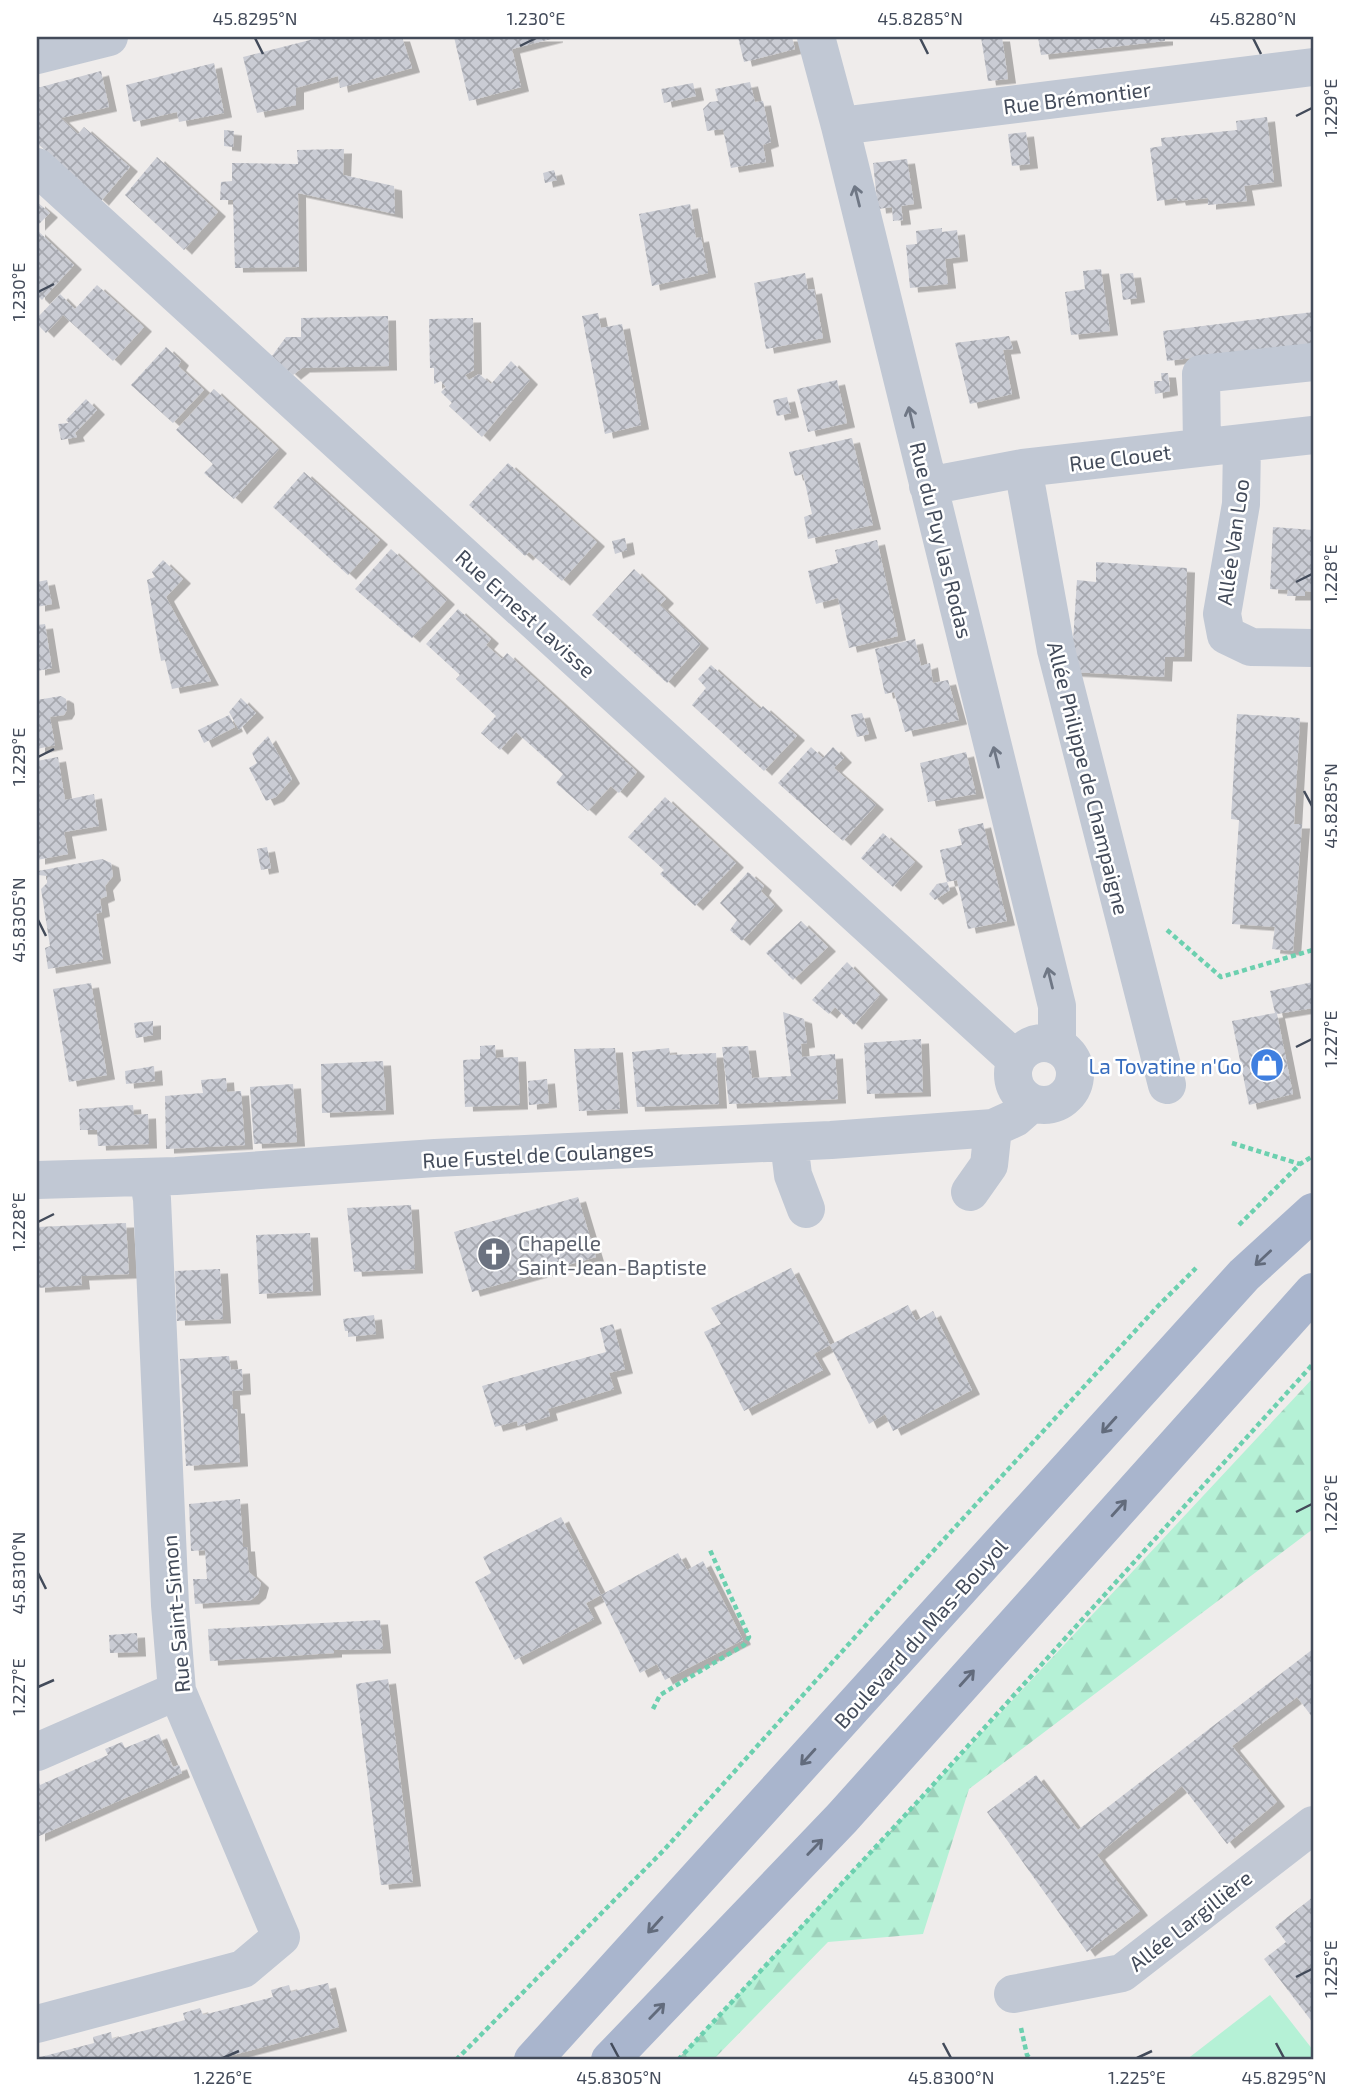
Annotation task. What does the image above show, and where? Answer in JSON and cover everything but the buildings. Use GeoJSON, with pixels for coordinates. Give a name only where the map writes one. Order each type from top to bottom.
{"type":"FeatureCollection","features":[{"type":"Feature","properties":{"kind":"main road","name":"Boulevard du Mas-Bouyol"},"geometry":{"type":"LineString","coordinates":[[533,2060],[1244,1275],[1313,1212]]}},
{"type":"Feature","properties":{"kind":"main road"},"geometry":{"type":"LineString","coordinates":[[610,2060],[842,1818],[1313,1292]]}},
{"type":"Feature","properties":{"kind":"street"},"geometry":{"type":"LineString","coordinates":[[37,55],[109,37]]}},
{"type":"Feature","properties":{"kind":"street","name":"Rue du Puy las Rodas"},"geometry":{"type":"LineString","coordinates":[[816,37],[1057,1006],[1057,1045]]}},
{"type":"Feature","properties":{"kind":"street","name":"Rue Brémontier"},"geometry":{"type":"LineString","coordinates":[[840,126],[1313,67]]}},
{"type":"Feature","properties":{"kind":"street","name":"Rue Ernest Lavisse"},"geometry":{"type":"LineString","coordinates":[[37,167],[1016,1060]]}},
{"type":"Feature","properties":{"kind":"street"},"geometry":{"type":"LineString","coordinates":[[1202,447],[1201,374],[1313,362]]}},
{"type":"Feature","properties":{"kind":"street","name":"Rue Clouet"},"geometry":{"type":"LineString","coordinates":[[928,486],[1023,468],[1313,435]]}},
{"type":"Feature","properties":{"kind":"street","name":"Allée Van Loo"},"geometry":{"type":"LineString","coordinates":[[1242,444],[1241,504],[1222,614],[1226,635],[1251,646],[1313,648]]}},
{"type":"Feature","properties":{"kind":"street","name":"Allée Philippe de Champaigne"},"geometry":{"type":"LineString","coordinates":[[1023,468],[1056,650],[1167,1085]]}},
{"type":"Feature","properties":{"kind":"street"},"geometry":{"type":"LineString","coordinates":[[1038,1043],[1057,1045],[1071,1058],[1075,1077],[1073,1086],[1060,1101],[1051,1105],[1032,1103],[1023,1098],[1013,1080],[1012,1069],[1021,1052],[1038,1043]]}},
{"type":"Feature","properties":{"kind":"street","name":"Rue Fustel de Coulanges"},"geometry":{"type":"LineString","coordinates":[[39,1169],[148,1177],[435,1158],[789,1142],[993,1128],[1015,1118],[1032,1103]]}},
{"type":"Feature","properties":{"kind":"street"},"geometry":{"type":"LineString","coordinates":[[970,1192],[989,1165],[993,1128]]}},
{"type":"Feature","properties":{"kind":"street"},"geometry":{"type":"LineString","coordinates":[[789,1142],[793,1175],[806,1209]]}},
{"type":"Feature","properties":{"kind":"street","name":"Rue Saint-Simon"},"geometry":{"type":"LineString","coordinates":[[37,2024],[243,1969],[281,1937],[177,1691],[170,1605],[152,1199],[148,1177]]}},
{"type":"Feature","properties":{"kind":"street"},"geometry":{"type":"LineString","coordinates":[[37,1752],[177,1691]]}},
{"type":"Feature","properties":{"kind":"street","name":"Allée Largillière"},"geometry":{"type":"LineString","coordinates":[[1013,1994],[1122,1973],[1313,1825]]}},
{"type":"Feature","properties":{"kind":"path"},"geometry":{"type":"LineString","coordinates":[[1164,928],[1221,977],[1313,950]]}},
{"type":"Feature","properties":{"kind":"path"},"geometry":{"type":"LineString","coordinates":[[1232,1143],[1300,1164]]}},
{"type":"Feature","properties":{"kind":"path"},"geometry":{"type":"LineString","coordinates":[[1234,1230],[1300,1164],[1313,1156]]}},
{"type":"Feature","properties":{"kind":"path"},"geometry":{"type":"LineString","coordinates":[[456,2060],[664,1850],[891,1597],[1158,1306],[1205,1259]]}},
{"type":"Feature","properties":{"kind":"path"},"geometry":{"type":"LineString","coordinates":[[678,2060],[921,1798],[1313,1364]]}},
{"type":"Feature","properties":{"kind":"path"},"geometry":{"type":"LineString","coordinates":[[653,1709],[660,1695],[744,1645],[749,1637],[710,1550]]}},
{"type":"Feature","properties":{"kind":"green space"},"geometry":{"type":"Polygon","coordinates":[[[1313,1378],[1313,1529],[969,1789],[923,1934],[828,1942],[713,2060],[677,2060],[1313,1378]]]}},
{"type":"Feature","properties":{"kind":"green space"},"geometry":{"type":"Polygon","coordinates":[[[1270,1995],[1313,2050],[1313,2060],[1186,2060],[1270,1995]]]}},
{"type":"Feature","properties":{"kind":"place","name":"La Tovatine n'Go"},"geometry":{"type":"Point","coordinates":[1267,1065]}},
{"type":"Feature","properties":{"kind":"place","name":"Chapelle Saint-Jean-Baptiste"},"geometry":{"type":"Point","coordinates":[494,1254]}}]}
